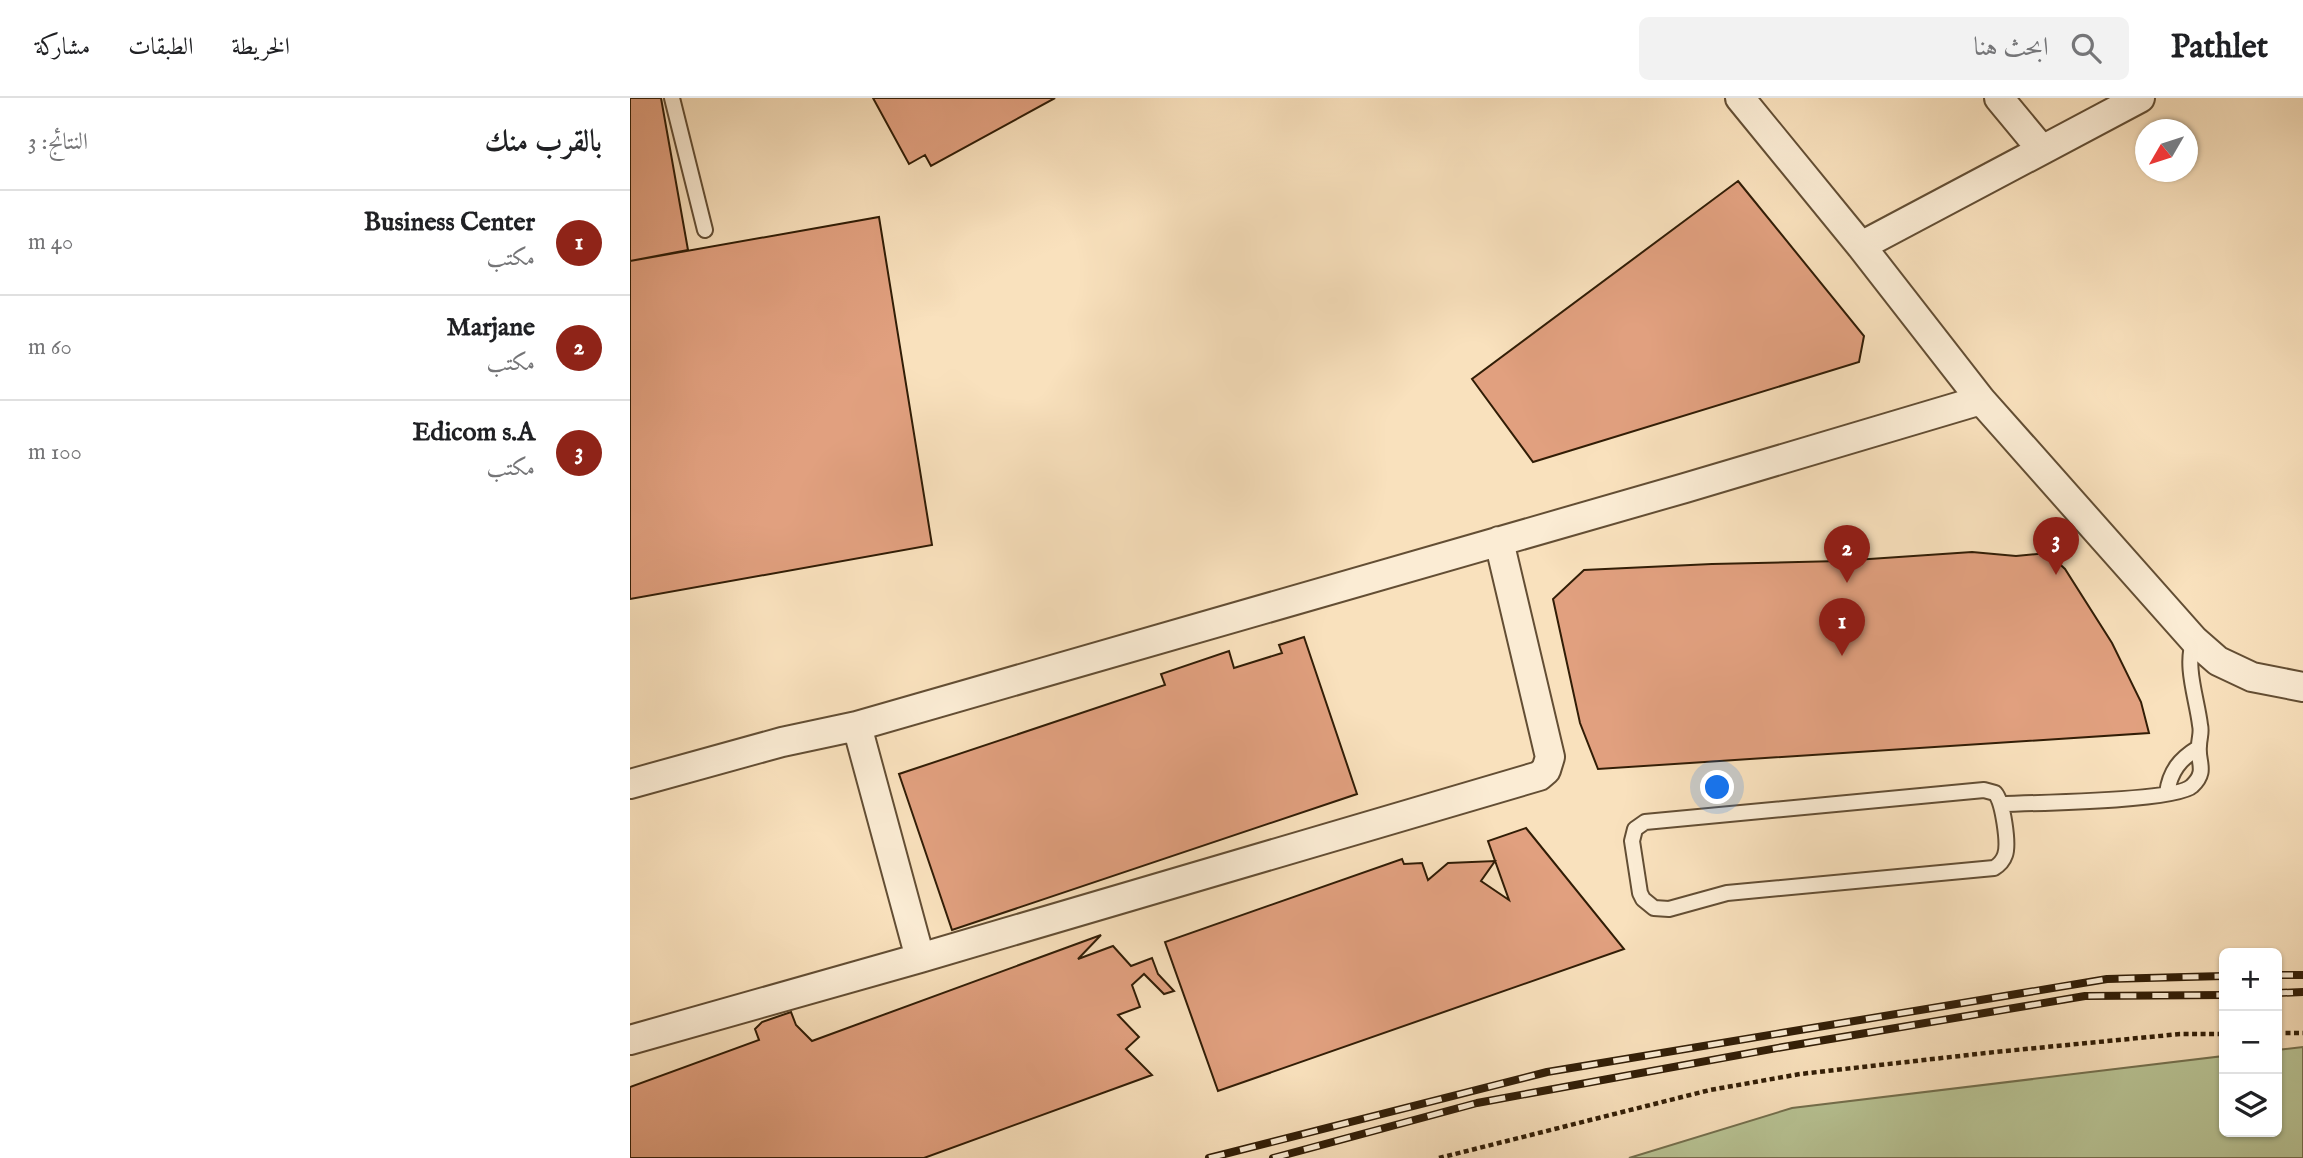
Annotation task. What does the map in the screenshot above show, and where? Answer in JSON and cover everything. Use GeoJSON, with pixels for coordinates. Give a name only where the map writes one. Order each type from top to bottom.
{"type":"FeatureCollection","features":[{"type":"Feature","properties":{"kind":"street"},"geometry":{"type":"LineString","coordinates":[[1740,98],[1861,246],[1981,400],[2194,640],[2218,661],[2252,677],[2303,687]]}},
{"type":"Feature","properties":{"kind":"street"},"geometry":{"type":"LineString","coordinates":[[1999,98],[2042,150]]}},
{"type":"Feature","properties":{"kind":"street"},"geometry":{"type":"LineString","coordinates":[[1861,246],[2140,98]]}},
{"type":"Feature","properties":{"kind":"street"},"geometry":{"type":"LineString","coordinates":[[630,783],[782,742],[857,726],[1981,400]]}},
{"type":"Feature","properties":{"kind":"street"},"geometry":{"type":"LineString","coordinates":[[630,1040],[920,958],[1539,776],[1546,770],[1549,757],[1499,541]]}},
{"type":"Feature","properties":{"kind":"street"},"geometry":{"type":"LineString","coordinates":[[857,726],[920,958]]}},
{"type":"Feature","properties":{"kind":"lane"},"geometry":{"type":"LineString","coordinates":[[672,98],[705,230]]}},
{"type":"Feature","properties":{"kind":"lane"},"geometry":{"type":"LineString","coordinates":[[2001,804],[2140,797],[2182,792],[2194,784],[2201,771],[2198,748],[2201,732],[2190,655],[2194,640]]}},
{"type":"Feature","properties":{"kind":"lane"},"geometry":{"type":"LineString","coordinates":[[2167,793],[2168,782],[2179,762],[2198,748]]}},
{"type":"Feature","properties":{"kind":"lane"},"geometry":{"type":"LineString","coordinates":[[1984,790],[1995,793],[2001,804],[2006,847],[2005,856],[1994,868],[1727,893],[1668,909],[1654,908],[1640,893],[1632,841],[1635,829],[1645,821],[1984,790]]}},
{"type":"Feature","properties":{"kind":"path"},"geometry":{"type":"LineString","coordinates":[[2282,1033],[2303,1033]]}},
{"type":"Feature","properties":{"kind":"path"},"geometry":{"type":"LineString","coordinates":[[1439,1158],[1710,1090],[1800,1074],[2166,1035],[2219,1034]]}},
{"type":"Feature","properties":{"kind":"green space"},"geometry":{"type":"Polygon","coordinates":[[[2303,1047],[2303,1158],[1629,1158],[1792,1108],[2219,1057],[2219,1137],[2282,1137],[2282,1049],[2303,1047]]]}},
{"type":"Feature","properties":{"kind":"building"},"geometry":{"type":"Polygon","coordinates":[[[630,98],[661,98],[688,250],[630,261],[630,98]]]}},
{"type":"Feature","properties":{"kind":"building"},"geometry":{"type":"Polygon","coordinates":[[[873,98],[1055,98],[931,166],[925,155],[909,164],[873,98]]]}},
{"type":"Feature","properties":{"kind":"building"},"geometry":{"type":"Polygon","coordinates":[[[1738,181],[1864,336],[1859,362],[1533,462],[1472,379],[1738,181]]]}},
{"type":"Feature","properties":{"kind":"building"},"geometry":{"type":"Polygon","coordinates":[[[879,217],[932,545],[630,599],[630,261],[879,217]]]}},
{"type":"Feature","properties":{"kind":"building"},"geometry":{"type":"Polygon","coordinates":[[[1972,552],[2016,556],[2048,553],[2065,569],[2112,643],[2141,702],[2149,733],[1598,769],[1580,723],[1553,599],[1584,570],[1840,561],[1972,552]]]}},
{"type":"Feature","properties":{"kind":"building"},"geometry":{"type":"Polygon","coordinates":[[[1304,637],[1357,794],[952,930],[899,774],[1165,685],[1161,674],[1229,651],[1234,668],[1282,653],[1279,645],[1304,637]]]}},
{"type":"Feature","properties":{"kind":"building"},"geometry":{"type":"Polygon","coordinates":[[[1526,828],[1624,949],[1218,1091],[1165,942],[1402,859],[1404,864],[1422,863],[1428,880],[1448,863],[1495,861],[1481,881],[1509,900],[1488,841],[1526,828]]]}},
{"type":"Feature","properties":{"kind":"building"},"geometry":{"type":"Polygon","coordinates":[[[1101,935],[1078,959],[1113,946],[1131,966],[1152,958],[1158,974],[1174,991],[1164,994],[1144,974],[1132,985],[1140,1007],[1118,1015],[1139,1037],[1126,1049],[1152,1075],[924,1158],[630,1158],[630,1087],[759,1040],[755,1029],[762,1022],[791,1012],[796,1025],[812,1041],[1101,935]]]}},
{"type":"Feature","properties":{"kind":"railway"},"geometry":{"type":"LineString","coordinates":[[2282,975],[2303,975]]}},
{"type":"Feature","properties":{"kind":"railway"},"geometry":{"type":"LineString","coordinates":[[1209,1158],[1547,1072],[2107,979],[2219,976]]}},
{"type":"Feature","properties":{"kind":"railway"},"geometry":{"type":"LineString","coordinates":[[2282,993],[2303,992]]}},
{"type":"Feature","properties":{"kind":"railway"},"geometry":{"type":"LineString","coordinates":[[1273,1158],[1477,1103],[1783,1047],[2085,996],[2219,995]]}},
{"type":"Feature","properties":{"kind":"place","name":"Edicom s.A"},"geometry":{"type":"Point","coordinates":[2056,575]}},
{"type":"Feature","properties":{"kind":"place","name":"Marjane"},"geometry":{"type":"Point","coordinates":[1847,583]}},
{"type":"Feature","properties":{"kind":"place","name":"Business Center"},"geometry":{"type":"Point","coordinates":[1842,656]}}]}
